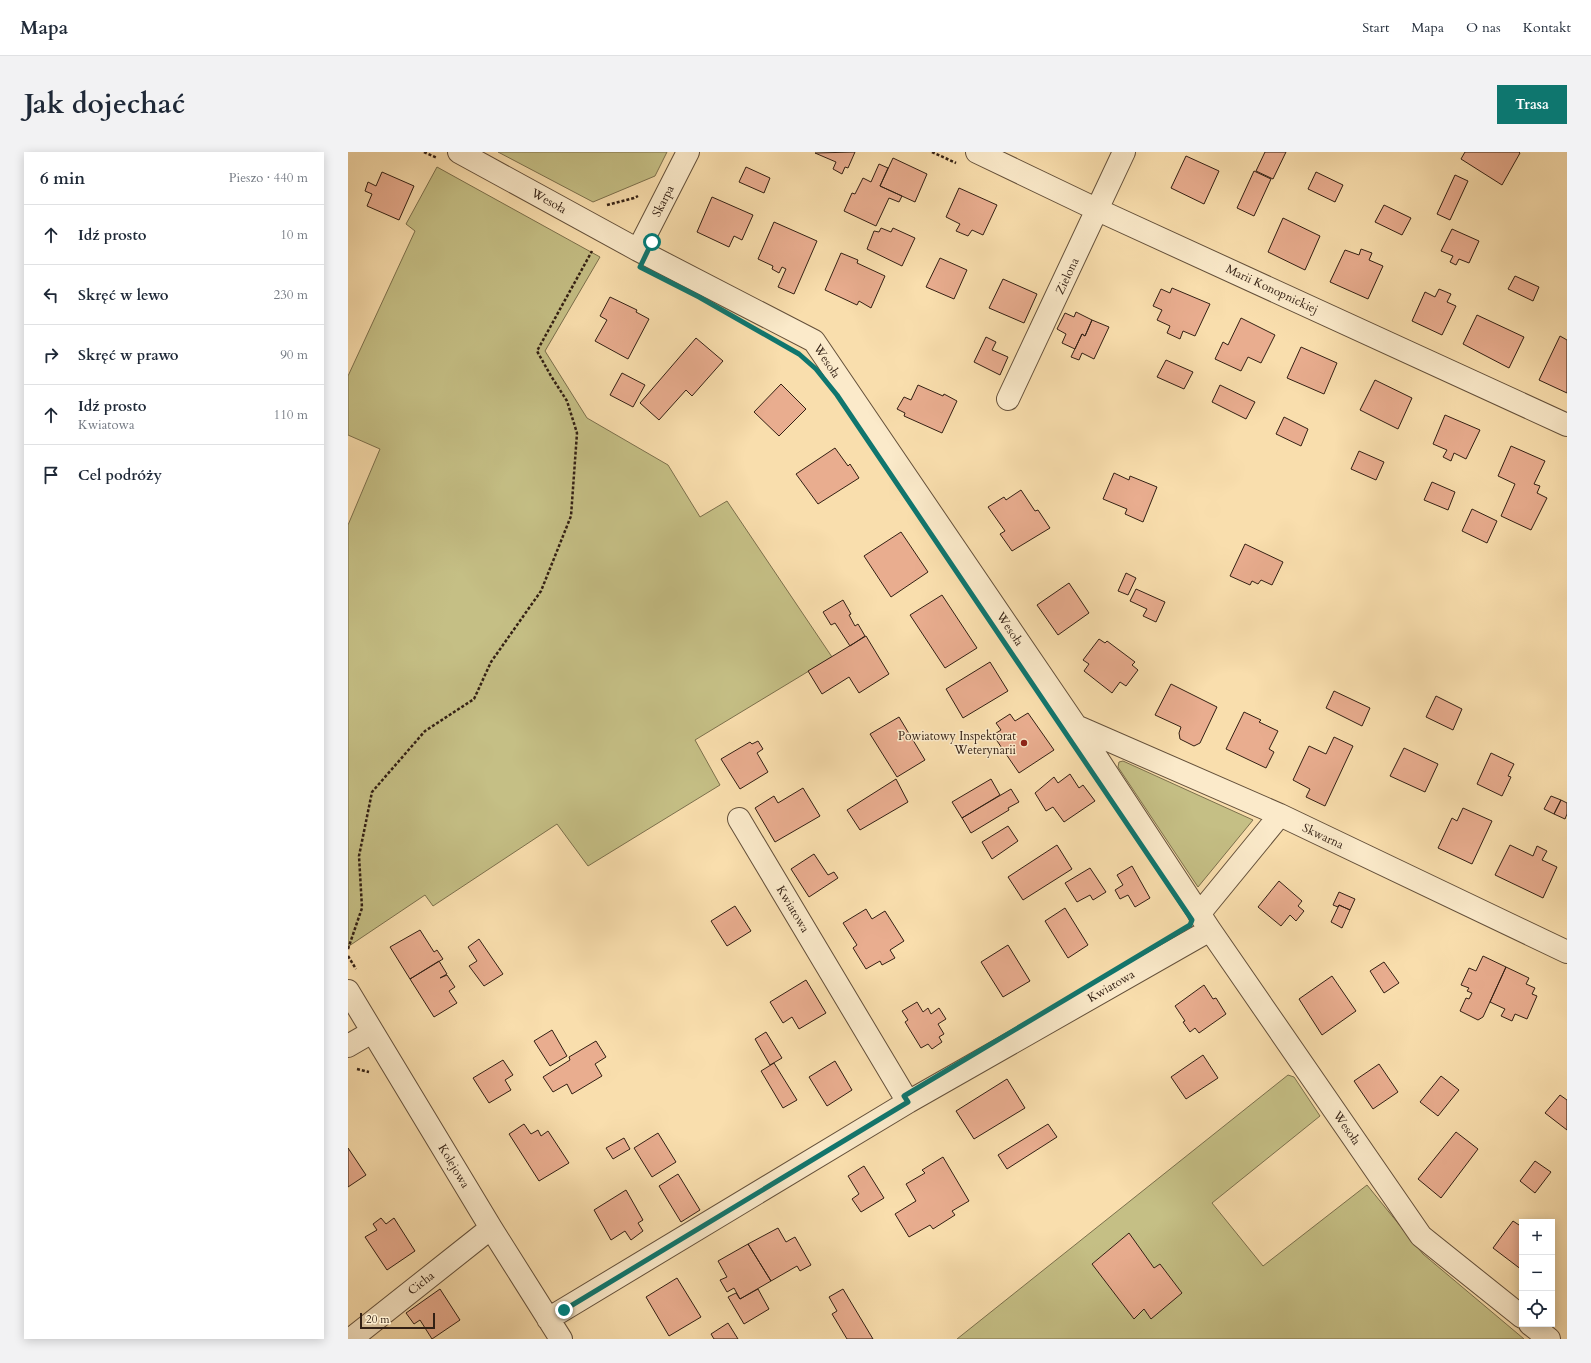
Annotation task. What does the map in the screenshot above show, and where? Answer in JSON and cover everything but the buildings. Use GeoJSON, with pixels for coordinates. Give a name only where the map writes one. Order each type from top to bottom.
{"type":"FeatureCollection","features":[{"type":"Feature","properties":{"kind":"street","name":"Wesoła"},"geometry":{"type":"LineString","coordinates":[[459,152],[638,250],[814,341],[1076,726],[1205,922],[1421,1236],[1519,1315]]}},
{"type":"Feature","properties":{"kind":"street","name":"Skarpa"},"geometry":{"type":"LineString","coordinates":[[638,250],[688,152]]}},
{"type":"Feature","properties":{"kind":"street","name":"Marii Konopnickiej"},"geometry":{"type":"LineString","coordinates":[[977,152],[1098,210],[1567,425]]}},
{"type":"Feature","properties":{"kind":"street","name":"Zielona"},"geometry":{"type":"LineString","coordinates":[[1008,399],[1124,152]]}},
{"type":"Feature","properties":{"kind":"street","name":"Skwarna"},"geometry":{"type":"LineString","coordinates":[[1076,726],[1280,815],[1567,952]]}},
{"type":"Feature","properties":{"kind":"street"},"geometry":{"type":"LineString","coordinates":[[1205,922],[1280,815]]}},
{"type":"Feature","properties":{"kind":"street","name":"Kwiatowa"},"geometry":{"type":"LineString","coordinates":[[739,819],[908,1102]]}},
{"type":"Feature","properties":{"kind":"street","name":"Kwiatowa"},"geometry":{"type":"LineString","coordinates":[[548,1319],[1205,922]]}},
{"type":"Feature","properties":{"kind":"street","name":"Kolejowa"},"geometry":{"type":"LineString","coordinates":[[348,991],[491,1228],[561,1339]]}},
{"type":"Feature","properties":{"kind":"street"},"geometry":{"type":"LineString","coordinates":[[348,1046],[372,1032]]}},
{"type":"Feature","properties":{"kind":"street","name":"Cicha"},"geometry":{"type":"LineString","coordinates":[[351,1339],[491,1228]]}},
{"type":"Feature","properties":{"kind":"street"},"geometry":{"type":"LineString","coordinates":[[1534,1327],[1549,1339]]}},
{"type":"Feature","properties":{"kind":"path"},"geometry":{"type":"LineString","coordinates":[[600,206],[634,198],[640,194]]}},
{"type":"Feature","properties":{"kind":"path"},"geometry":{"type":"LineString","coordinates":[[348,948],[362,908],[359,856],[372,792],[424,731],[474,699],[491,662],[541,591],[571,516],[577,433],[567,401],[550,376],[537,351],[594,248]]}},
{"type":"Feature","properties":{"kind":"shaded area"},"geometry":{"type":"Polygon","coordinates":[[[498,152],[667,152],[655,176],[593,202],[498,152]]]}},
{"type":"Feature","properties":{"kind":"shaded area"},"geometry":{"type":"Polygon","coordinates":[[[437,167],[600,257],[545,351],[587,418],[668,465],[700,517],[727,501],[832,657],[695,740],[720,785],[588,866],[557,824],[433,906],[425,895],[349,946],[348,525],[380,449],[348,435],[348,376],[415,231],[406,224],[437,167]]]}},
{"type":"Feature","properties":{"kind":"shaded area"},"geometry":{"type":"Polygon","coordinates":[[[1123,761],[1253,820],[1198,887],[1118,767],[1119,762],[1123,761]]]}},
{"type":"Feature","properties":{"kind":"shaded area"},"geometry":{"type":"Polygon","coordinates":[[[1288,1075],[1294,1077],[1320,1116],[1212,1203],[1263,1266],[1367,1185],[1423,1254],[1524,1339],[957,1339],[1288,1075]]]}},
{"type":"Feature","properties":{"kind":"place","name":"Powiatowy Inspektorat Weterynarii"},"geometry":{"type":"Point","coordinates":[1024,743]}},
{"type":"Feature","properties":{"kind":"route"},"geometry":{"type":"LineString","coordinates":[[564,1310],[908,1102],[904,1096],[1190,925],[1192,920],[837,395],[816,369],[799,354],[699,297],[640,267],[652,242]]}}]}
